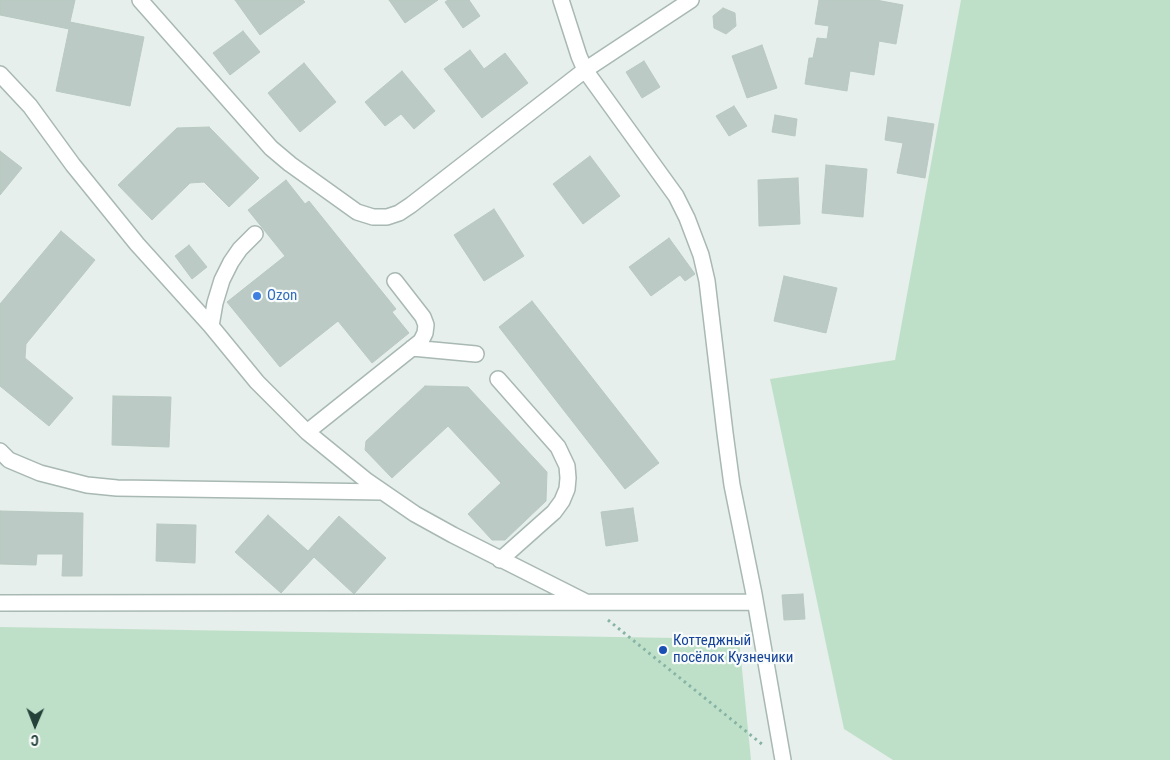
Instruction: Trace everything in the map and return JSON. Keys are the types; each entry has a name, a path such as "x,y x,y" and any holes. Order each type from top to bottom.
{"street":[{"path":"140,0 272,148 290,164 357,212 373,217 387,217 399,213 585,70 691,0"},
{"path":"561,0 585,70 676,196 687,218 701,255 707,282 724,433 732,485 783,760"},
{"path":"0,74 30,106 73,165 136,244 211,326 258,382 307,432 342,462 383,492 452,535 586,602"},
{"path":"211,326 222,280 236,256 255,234"},
{"path":"307,432 421,341 426,326 423,316 395,281"},
{"path":"412,348 476,354"},
{"path":"498,378 558,447 567,466 568,478 567,489 562,501 554,512 500,560"},
{"path":"0,451 9,460 40,473 87,485 117,488 383,492"},
{"path":"0,603 755,602"}],"path":[{"path":"586,602 766,748"}],"green space":[{"path":"961,0 1170,0 1170,760 893,760 844,729 770,379 895,360"},
{"path":"0,627 739,639 751,760 0,760"}],"building":[{"path":"0,0 75,0 70,22 144,37 130,106 56,91 69,29 0,15"},
{"path":"235,0 303,0 305,2 260,35"},
{"path":"389,0 438,0 405,23"},
{"path":"448,0 469,0 480,16 463,28 445,2"},
{"path":"819,0 876,0 903,5 896,44 879,41 874,75 850,71 847,91 805,84 809,58 813,58 817,38 827,39 829,26 815,24"},
{"path":"723,8 735,13 736,26 726,34 714,28 713,16"},
{"path":"243,31 260,52 230,75 213,53"},
{"path":"762,45 777,88 747,98 732,56"},
{"path":"470,50 484,69 505,53 528,83 482,118 444,69"},
{"path":"644,61 660,87 642,98 626,72"},
{"path":"304,63 336,102 300,132 268,93"},
{"path":"402,71 435,111 414,129 401,114 385,126 365,102"},
{"path":"734,106 747,126 729,136 716,116"},
{"path":"775,115 797,119 795,136 772,132"},
{"path":"888,117 934,124 925,178 897,173 903,143 885,140"},
{"path":"209,127 259,178 229,207 204,182 190,183 152,220 118,185 177,128"},
{"path":"0,151 22,168 0,195"},
{"path":"590,156 620,196 583,224 553,184"},
{"path":"826,165 867,169 863,217 822,213"},
{"path":"798,178 800,224 759,226 758,180"},
{"path":"286,180 305,204 309,201 396,309 392,312 409,333 372,363 338,321 280,367 227,302 285,256 248,210"},
{"path":"494,209 524,256 484,281 454,235"},
{"path":"61,231 95,260 26,344 25,358 73,398 49,426 0,386 0,304"},
{"path":"669,238 695,274 685,281 680,275 651,296 629,267"},
{"path":"189,245 207,267 192,279 175,256"},
{"path":"784,276 837,288 826,333 774,321"},
{"path":"532,301 659,463 625,489 499,327"},
{"path":"425,386 468,387 547,472 546,501 505,540 492,540 468,514 501,483 448,426 392,478 365,450 366,441"},
{"path":"113,396 171,397 169,447 112,445"},
{"path":"633,508 638,541 606,546 601,512"},
{"path":"0,511 83,513 82,576 62,576 63,554 37,554 36,565 0,564"},
{"path":"268,515 308,551 339,516 386,558 354,594 314,557 281,593 235,552"},
{"path":"157,524 196,525 195,563 156,561"},
{"path":"803,594 805,619 784,620 782,595"}],"place":[{"name":"Ozon","path":"257,296"},
{"name":"Коттеджный посёлок Кузнечики","path":"663,650"}]}
